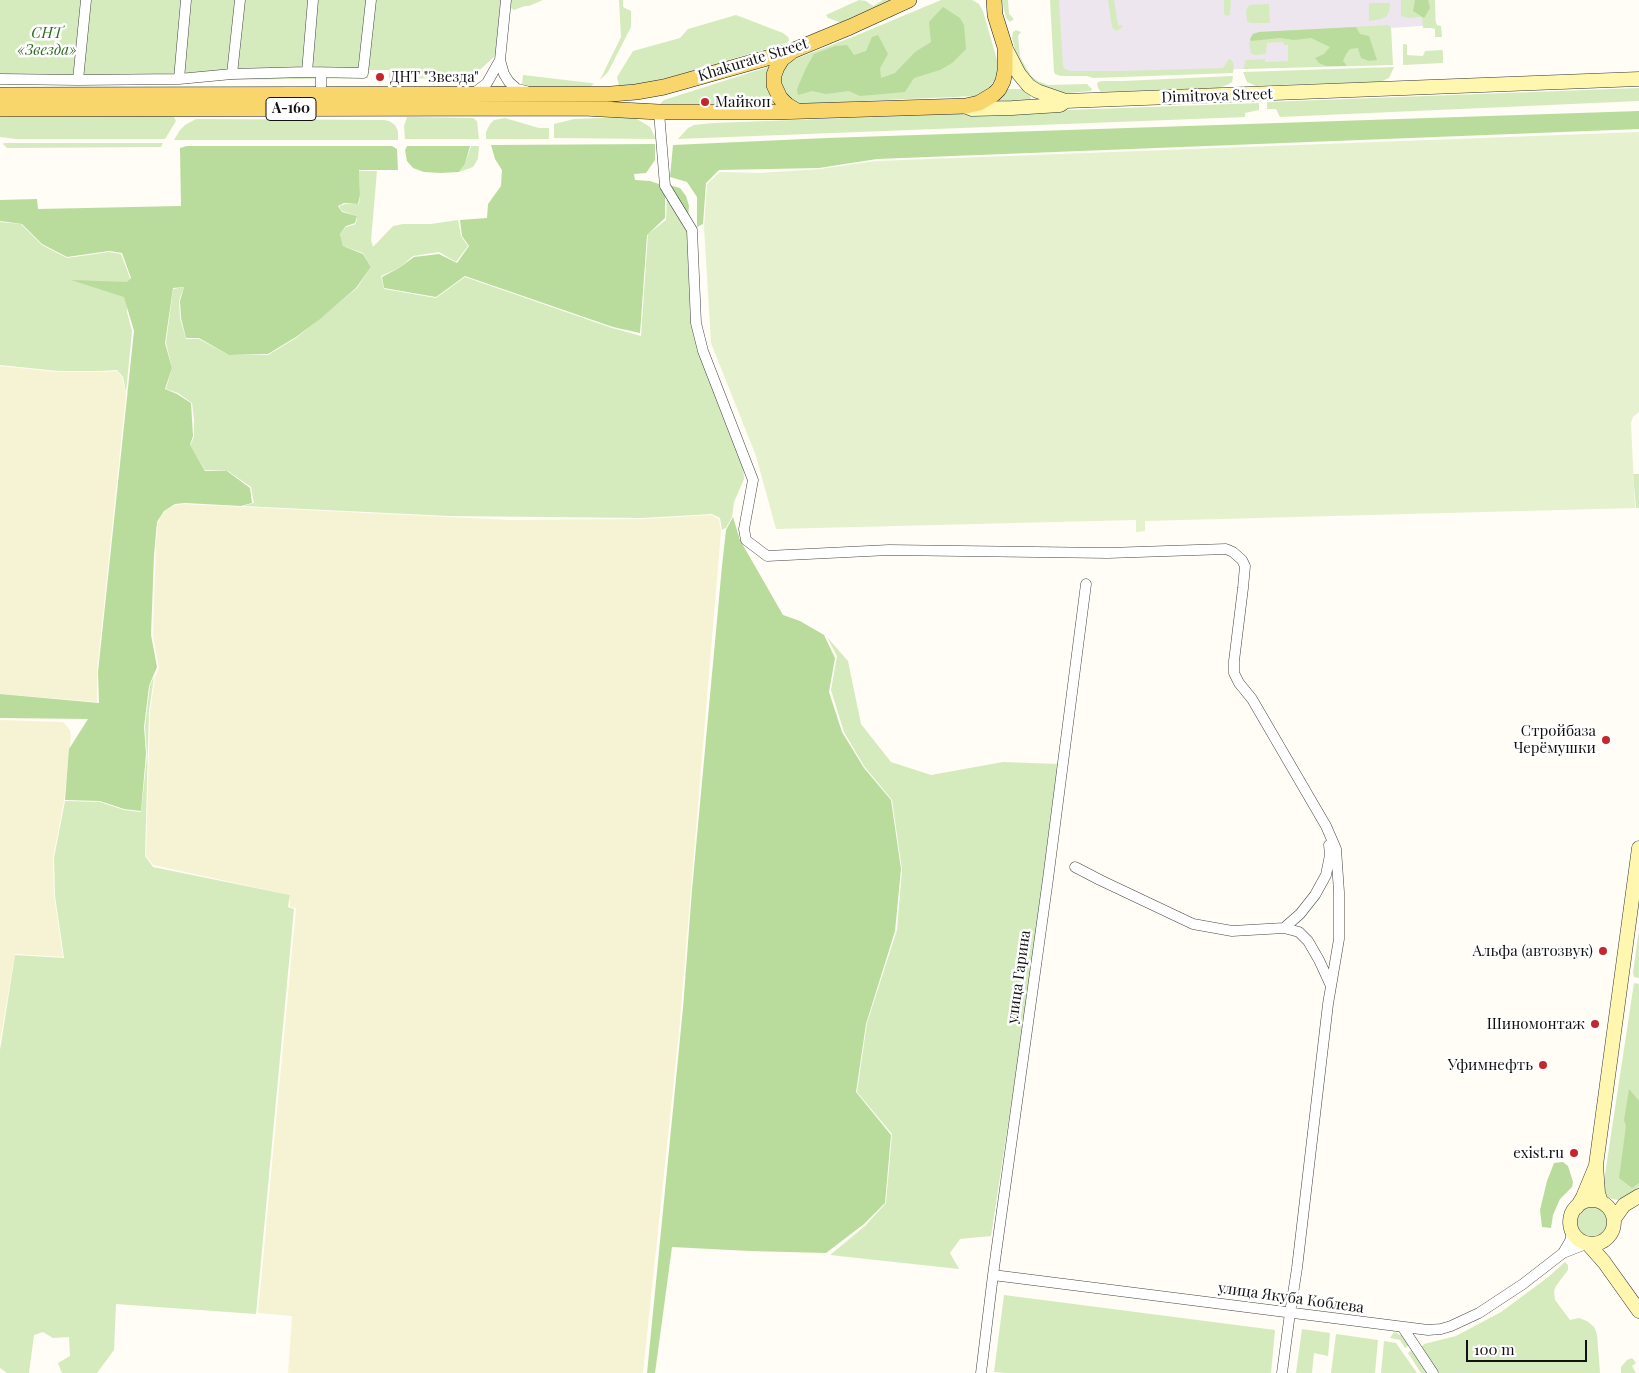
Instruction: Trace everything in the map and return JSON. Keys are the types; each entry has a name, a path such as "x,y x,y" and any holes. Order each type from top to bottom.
{"main road":[{"name":"Khakurate Street","path":"473,94 610,94 664,87 792,51 909,0"},
{"path":"983,0 994,8 1005,47 1019,74 1036,91 1066,101"},
{"path":"966,106 978,103 999,89 1005,71 1005,47"},
{"path":"792,51 782,59 777,67 774,75 774,85 780,98 797,112"},
{"name":"Dimitrova Street","path":"0,109 583,108 659,112 797,112 966,106 972,109 1060,106 1066,101 1639,79"},
{"name":"А-160","path":"0,94 473,94"},
{"path":"1587,1244 1604,1242 1613,1231 1614,1219 1611,1210 1603,1203 1598,1194 1596,1166 1639,848"},
{"path":"1596,1166 1583,1197 1571,1217 1572,1232 1576,1238 1587,1244 1602,1259 1639,1311"},
{"path":"1614,1219 1624,1205 1639,1196"},
{"path":"1577,1207 1585,1201 1592,1200 1624,1205"},
{"path":"1610,1235 1608,1244 1610,1253 1630,1297"}],"street":[{"path":"78,80 86,0"},
{"path":"179,79 186,0"},
{"path":"232,74 240,0"},
{"path":"307,72 313,0"},
{"path":"0,79 179,79 232,74 362,73 371,0"},
{"path":"506,0 500,60 504,74 517,89 552,94"},
{"path":"473,94 488,83 500,60"},
{"path":"321,72 321,94"},
{"path":"659,112 664,186 692,230 696,323 702,351 753,480 744,529 746,540 767,556 889,550 1108,553 1226,549 1242,560 1245,566 1234,673 1239,683 1252,699 1325,825 1336,849 1338,892 1339,939 1331,986 1297,1268 1282,1373"},
{"name":"улица Гарина","path":"981,1373 1086,584"},
{"path":"1284,928 1300,914 1315,895 1326,875 1330,855 1325,825"},
{"path":"1075,867 1117,889 1193,924 1232,931 1284,928 1299,932 1308,941 1331,986"},
{"name":"улица Якуба Коблева","path":"1563,1253 1572,1232"},
{"name":"улица Якуба Коблева","path":"993,1275 1403,1328 1441,1330 1465,1321 1494,1304 1524,1284 1563,1253 1576,1246 1587,1244"},
{"path":"1403,1328 1433,1373"}],"shaded area":[{"path":"1053,0 1435,0 1436,25 1391,28 1392,64 1058,75"},
{"path":"0,366 58,372 117,371 122,377 126,394 97,672 97,702 0,694"},
{"path":"175,505 510,520 643,519 712,515 719,519 721,531 679,1032 643,1373 288,1373 292,1316 258,1313 296,908 290,907 290,895 153,865 146,856 150,712 155,677 159,668 153,635 158,524 166,510"},
{"path":"0,720 63,722 70,730 71,736 64,801 53,858 54,895 63,957 15,954 0,1042"}],"green space":[{"name":"СНТ «Звезда»","path":"0,0 501,0 496,55 470,79 389,78 389,70 369,70 368,78 0,83"},
{"path":"511,0 543,0 514,10 511,8"},
{"path":"619,0 623,0 623,7 631,11 631,27 608,72 600,80 621,37"},
{"path":"859,0 866,1 873,6 883,0 897,0 846,22 839,22 828,18 826,15"},
{"path":"941,0 972,0 979,4 983,11 999,67 996,78 986,91 976,96 797,104 789,100 778,81 779,73 790,61"},
{"path":"1002,0 1008,0 1009,14 1014,19 1010,22 1006,18"},
{"path":"1050,0 1059,0 1063,66 1070,71 1223,68 1229,59 1234,64 1233,73 1093,78 1055,74"},
{"path":"1108,0 1114,0 1118,25 1124,26 1116,31 1112,27"},
{"path":"1224,0 1231,0 1230,15 1227,16 1224,14"},
{"path":"1401,0 1435,0 1435,21 1437,25 1441,26 1442,37 1435,37 1435,29 1423,28 1422,17 1409,18 1401,16"},
{"path":"1415,0 1428,0 1430,8 1424,18 1413,11"},
{"path":"1369,3 1390,3 1387,16 1369,21"},
{"path":"1269,4 1270,23 1250,23 1247,21 1246,12 1250,5"},
{"path":"943,7 960,18 964,25 966,49 952,63 940,70 914,78 905,92 860,96 849,91 826,94 812,91 798,95 797,89 814,54 835,46 847,45 854,55 866,51 872,37 878,35 888,54 880,68 881,78 895,73 915,52 931,42 929,22"},
{"path":"736,15 783,33 789,40 787,43 633,88 619,86 617,77 633,51 680,38 688,29"},
{"path":"1389,25 1391,28 1393,65 1243,69 1246,60 1265,59 1265,62 1288,61 1288,45 1284,45 1283,42 1267,43 1266,54 1255,55 1251,53 1249,44 1251,37 1259,32"},
{"path":"1356,27 1360,34 1369,36 1377,60 1369,61 1361,58 1358,48 1350,49 1346,54 1343,61 1347,66 1326,66 1319,63 1315,58 1324,54 1330,47 1311,38 1294,40 1280,38 1251,41 1250,39 1253,34 1259,32"},
{"path":"1016,30 1021,32 1018,36 1020,57 1031,76 1048,85 1087,84 1092,89 1091,91 1058,94 1032,82 1018,60 1012,38 1013,32"},
{"path":"1403,44 1407,45 1407,55 1423,56 1425,51 1442,50 1443,63 1403,65"},
{"path":"771,66 781,108 662,106 660,104 664,100"},
{"path":"1394,67 1389,78 1380,82 1256,86 1247,82 1243,72"},
{"path":"523,75 594,84 588,88 562,90 530,87 522,85"},
{"path":"1233,76 1232,82 1219,88 1101,92 1097,84 1102,81"},
{"path":"1639,88 1639,101 1280,117 1276,109 1267,109 1267,102"},
{"path":"1005,89 1022,89 1030,95 1031,100 999,102 997,100"},
{"path":"1259,103 1259,110 1245,113 1245,117 678,139 688,128 694,125 713,123"},
{"path":"1639,111 1639,129 877,159 819,168 719,170 706,183 703,224 697,227 697,197 687,182 670,177 673,145 827,138"},
{"path":"0,117 174,117 176,121 165,139 16,139 0,137"},
{"path":"407,117 473,118 477,121 479,139 405,139 404,126"},
{"path":"629,117 637,119 650,127 656,139 554,138 554,124 574,119"},
{"path":"505,118 539,128 549,128 549,139 486,139 486,132 490,124 494,120"},
{"path":"196,119 384,120 395,125 398,131 398,140 174,140 185,125"},
{"path":"1639,132 1639,412 1633,417 1631,423 1635,508 1145,521 1145,531 1136,532 1136,520 776,529 756,456 711,343 704,227 707,184 720,172 757,173 820,169 876,161"},
{"path":"4,143 163,143 161,147 7,148"},
{"path":"655,144 655,160 646,173 634,174 635,180 659,184 665,196 665,218 647,235 640,333 613,327 465,276 436,297 384,288 382,277 414,257 439,254 457,263 469,246 462,236 460,220 487,218 488,204 501,186 502,170 495,159 491,145"},
{"path":"187,146 392,146 397,149 398,170 359,170 360,195 358,204 344,203 338,206 342,212 357,216 355,223 346,226 340,234 343,246 363,254 371,267 356,288 320,319 296,337 268,354 229,355 199,338 186,338 181,318 180,301 184,287 173,288 165,343 172,368 165,389 191,403 193,436 190,445 205,471 227,471 250,488 252,503 241,506 175,504 164,511 157,522 151,635 157,667 149,686 144,727 146,754 141,811 124,809 100,801 65,800 69,749 88,719 0,718 0,694 99,703 98,672 134,331 124,297 71,280 127,282 131,278 122,253 109,251 67,257 42,244 22,224 0,221 0,200 37,199 38,209 181,206 180,148"},
{"path":"407,146 470,146 465,164 459,172 440,173 424,172 413,168 407,161 405,150"},
{"path":"471,146 479,146 478,159 473,167 459,172 465,164"},
{"path":"359,171 377,171 371,240 373,247 393,226 431,224 458,220 461,236 468,246 456,262 439,252 413,256 399,268 381,276 384,289 436,298 465,277 612,328 641,336 648,234 666,220 667,197 687,232 693,334 743,462 744,479 734,502 732,517 726,528 722,530 720,518 712,514 643,518 449,516 243,506 254,503 251,487 228,471 205,470 190,446 194,437 192,403 178,393 166,389 172,368 166,343 173,289 184,287 179,301 180,318 186,339 199,339 229,355 268,355 296,338 357,288 371,267 363,253 343,246 340,234 346,227 356,224 357,216 342,211 339,206 359,204"},
{"path":"669,185 680,188 686,196 689,206 688,218"},
{"path":"0,222 21,224 42,245 67,258 109,252 121,254 130,278 127,312 132,331 126,392 123,377 117,370 58,371 0,365"},
{"path":"1633,474 1639,474 1639,508 1636,508"},
{"path":"733,517 740,540 783,615 800,621 824,635 835,658 829,692 842,732 864,768 891,800 901,869 895,931 866,1024 856,1092 891,1135 885,1203 864,1224 826,1253 672,1247 655,1373 647,1373 683,1008 722,566 726,530"},
{"path":"827,637 848,661 861,724 891,762 931,775 1003,762 1059,764 1032,967 991,1236 960,1239 950,1253 959,1269 830,1255 865,1226 886,1203 892,1134 857,1092 867,1023 897,930 902,870 892,800 864,766 844,732 831,690 837,656"},
{"path":"154,677 149,711 145,856 153,867 290,895 288,907 294,909 256,1314 116,1304 114,1350 97,1373 62,1373 58,1363 70,1356 69,1337 53,1338 43,1332 34,1335 29,1373 7,1373 0,1368 0,1050 15,955 64,958 55,896 54,858 65,801 100,802 124,810 141,812 147,756 145,727 150,685"},
{"path":"1639,929 1639,978 1634,977 1633,973"},
{"path":"1634,983 1639,984 1639,1189 1618,1200 1608,1198 1605,1193 1604,1181"},
{"path":"1629,1089 1639,1101 1639,1183 1632,1188 1619,1178 1626,1126 1624,1120"},
{"path":"1563,1162 1568,1166 1573,1182 1572,1187 1560,1199 1553,1215 1551,1228 1542,1227 1540,1210 1547,1181 1554,1163"},
{"path":"1592,1207 1598,1208 1603,1212 1607,1217 1607,1229 1603,1234 1598,1238 1592,1239 1586,1238 1581,1234 1577,1229 1576,1223 1577,1217 1581,1212 1586,1208"},
{"path":"1565,1262 1568,1265 1568,1270 1556,1286 1554,1291 1555,1300 1570,1320 1579,1318 1587,1321 1594,1327 1597,1334 1600,1373 1437,1373 1421,1347 1424,1344 1456,1336 1501,1312 1547,1278"},
{"path":"1004,1295 1275,1330 1271,1373 994,1372"},
{"path":"1302,1329 1330,1333 1328,1356 1314,1353 1312,1373 1296,1373"},
{"path":"1394,1332 1405,1337 1410,1345 1405,1348 1400,1340 1390,1338"},
{"path":"1336,1334 1378,1340 1375,1373 1331,1373"},
{"path":"1384,1341 1396,1343 1417,1373 1381,1373"},
{"path":"1413,1349 1429,1373 1421,1373 1408,1353"},
{"path":"1632,1358 1636,1363 1632,1366 1636,1373 1621,1373 1621,1367 1627,1360"}],"place":[{"name":"ДНТ \"Звезда\"","path":"380,77"},
{"name":"Майкоп","path":"705,102"},
{"name":"Стройбаза Черёмушки","path":"1606,740"},
{"name":"Альфа (автозвук)","path":"1603,951"},
{"name":"Шиномонтаж","path":"1595,1024"},
{"name":"Уфимнефть","path":"1543,1065"},
{"name":"exist.ru","path":"1574,1153"}]}
